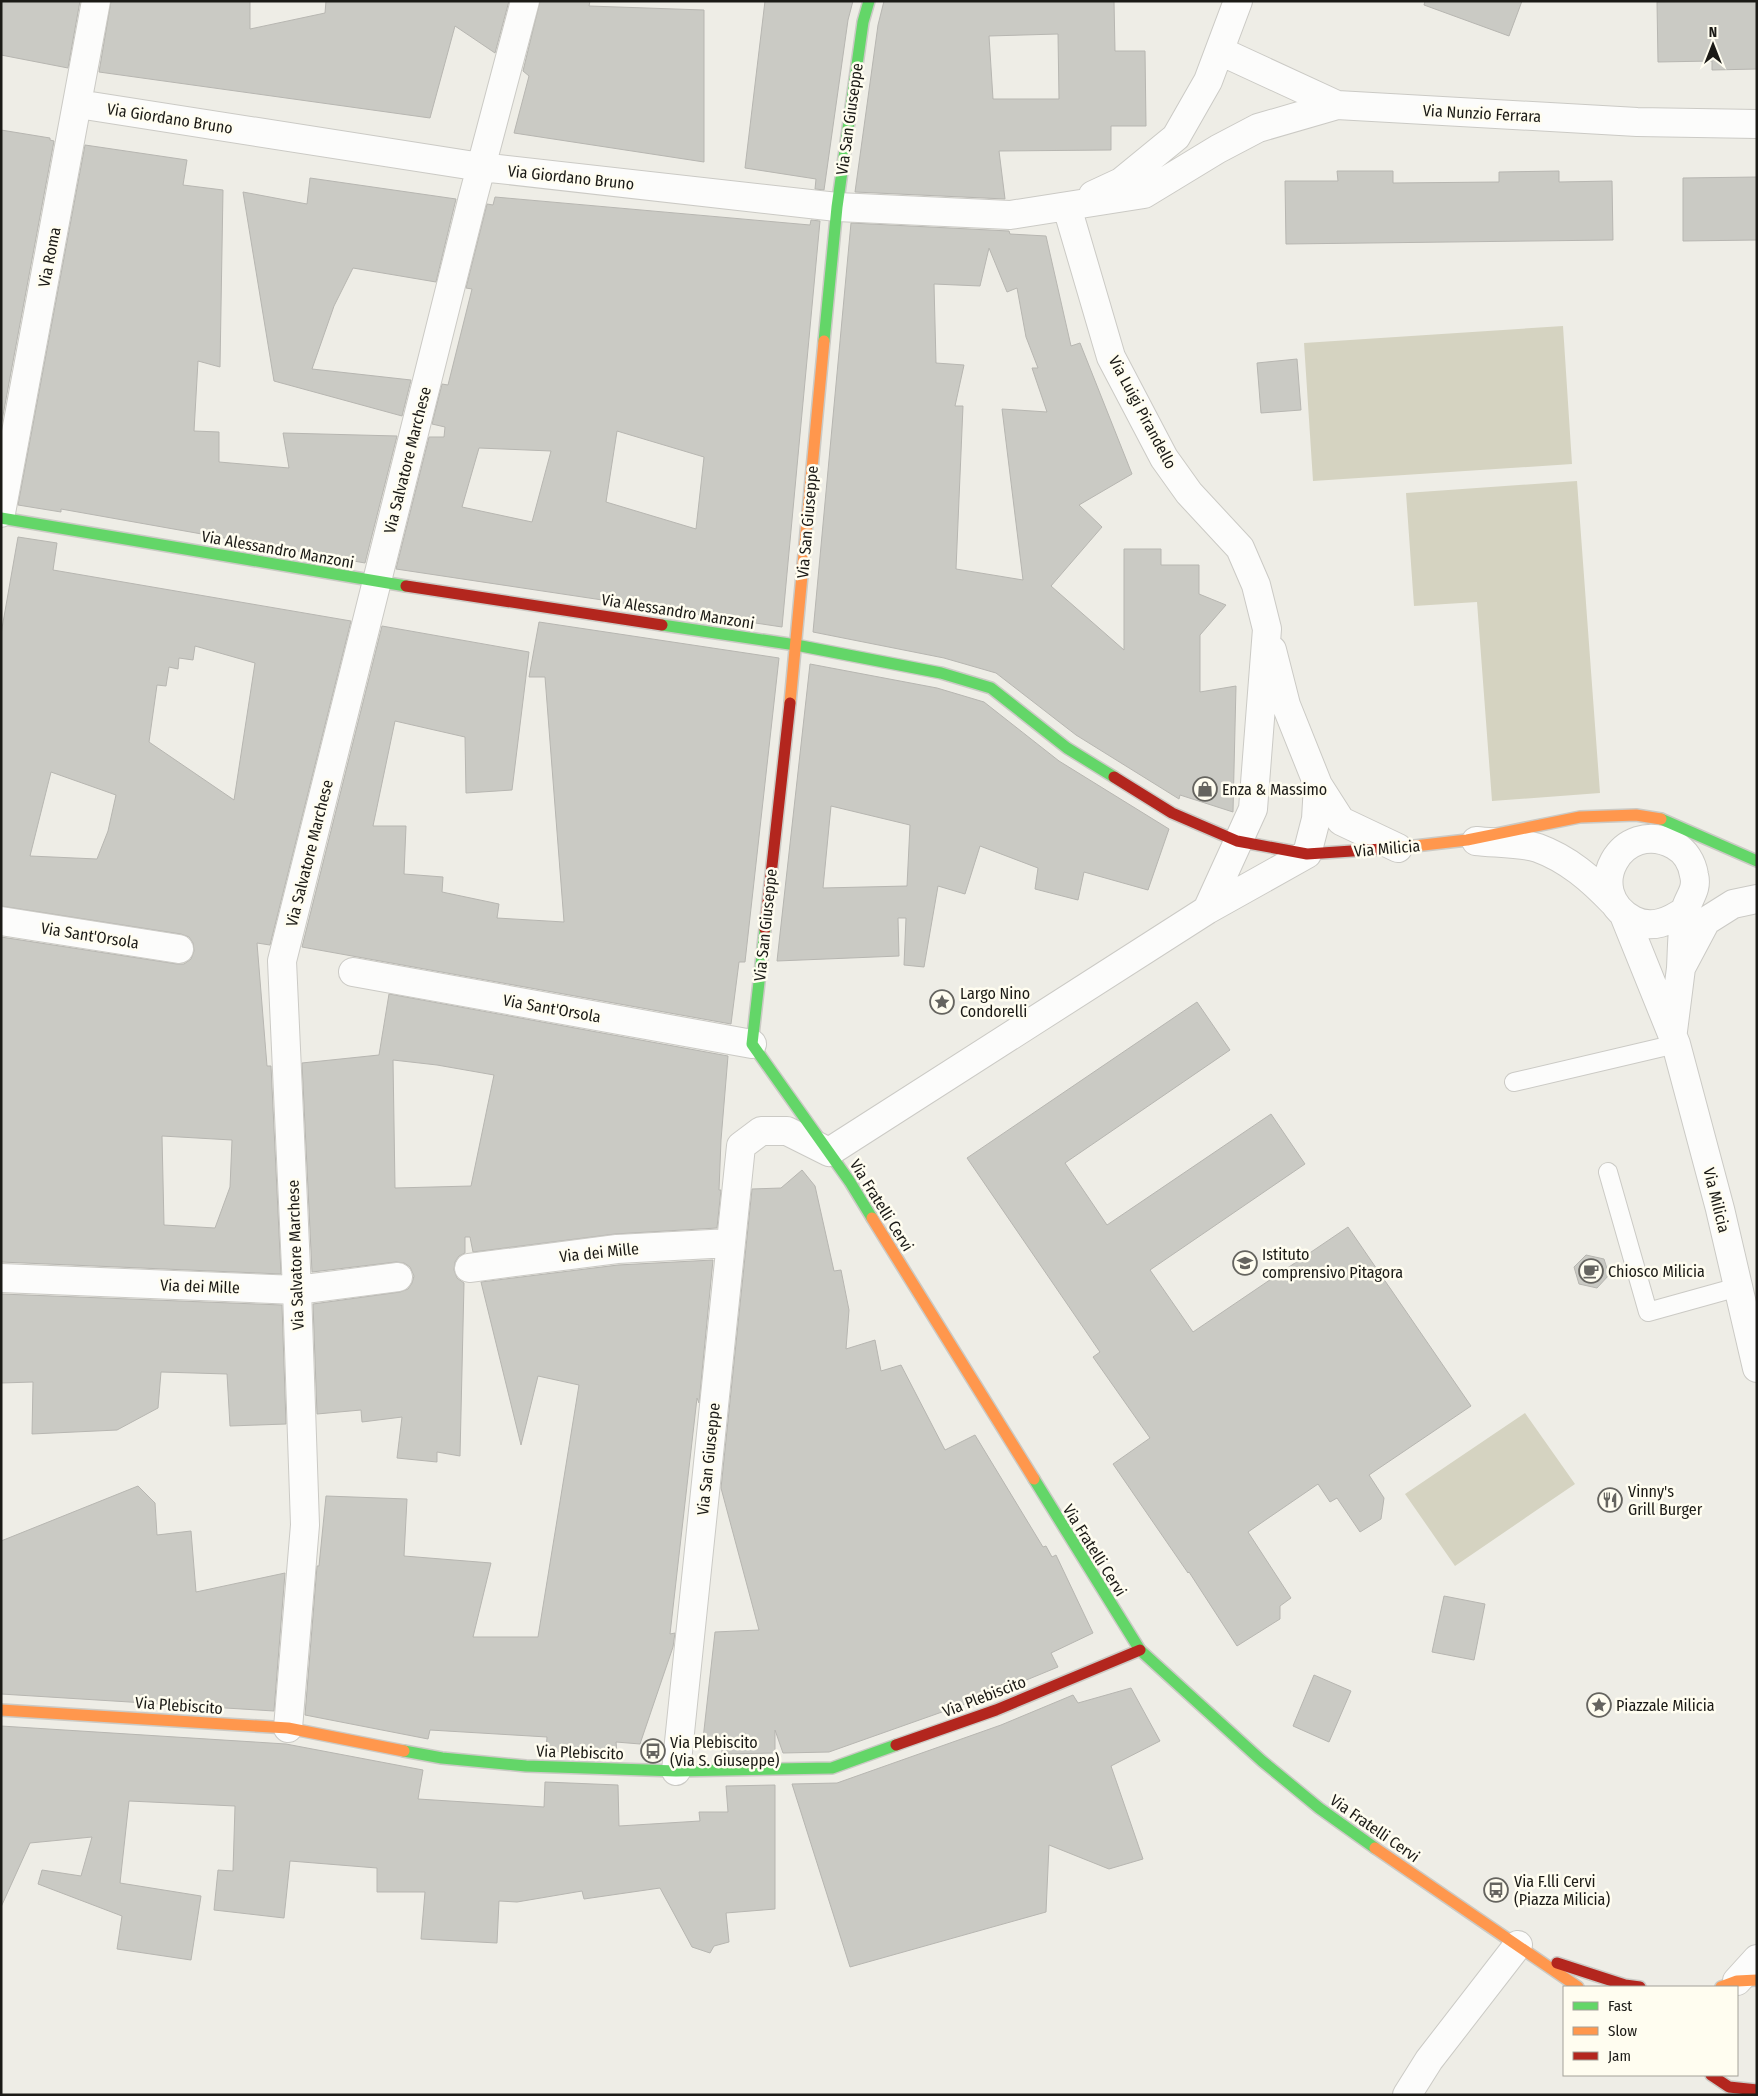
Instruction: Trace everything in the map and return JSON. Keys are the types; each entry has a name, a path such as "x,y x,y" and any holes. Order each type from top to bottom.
{"main road":[{"name":"Via San Giuseppe","path":"752,1044 796,645 837,207 863,22 869,1"},
{"name":"Via Alessandro Manzoni","path":"1,518 376,582 796,645 941,673 992,688 1067,748 1172,813 1237,841 1306,854"},
{"name":"Via Milicia","path":"1306,854 1398,848 1467,840 1580,817 1661,832"},
{"path":"1661,832 1757,861"},
{"name":"Via Fratelli Cervi","path":"752,1044 850,1182 1140,1650 1262,1761 1319,1808 1577,1986"},
{"name":"Via Plebiscito","path":"1,1710 288,1728 442,1758 526,1766 676,1771 832,1768 996,1710 1140,1650"},
{"path":"1527,1951 1632,1986"},
{"path":"1716,2078 1730,2087 1744,2092 1757,2090"}],"street":[{"name":"Via Roma","path":"1,513 96,1"},
{"name":"Via Salvatore Marchese","path":"288,1728 305,1525 297,1290 282,961 481,167 525,1"},
{"path":"1067,207 1121,182 1176,137 1208,81 1238,1"},
{"name":"Via Nunzio Ferrara","path":"1220,51 1337,105 1638,122 1757,124"},
{"name":"Via Giordano Bruno","path":"78,104 481,167 837,207 1010,215 1144,194 1218,149 1258,128 1337,105"},
{"name":"Via Luigi Pirandello","path":"1067,207 1112,357 1169,465 1189,493 1240,548 1256,585 1267,629 1253,809 1207,910"},
{"path":"1267,629 1286,705 1318,785 1341,821 1398,848"},
{"path":"829,1152 1207,910 1306,854 1316,819 1318,785"},
{"path":"1661,832 1690,861 1695,877 1692,917 1681,968 1674,1038 1608,886 1610,868 1618,854 1631,843 1661,832"},
{"path":"1467,840 1536,847 1568,863 1591,879 1618,908 1638,923 1656,925 1692,917 1733,904 1757,900"},
{"name":"Via Sant'Orsola","path":"1,921 180,949"},
{"name":"Via Sant'Orsola","path":"353,972 752,1044"},
{"name":"Via Milicia","path":"1674,1038 1757,1368"},
{"name":"Via San Giuseppe","path":"676,1771 741,1146 762,1131 787,1131 829,1152"},
{"name":"Via dei Mille","path":"469,1268 617,1249 730,1243"},
{"name":"Via dei Mille","path":"1,1278 297,1290 398,1277"},
{"path":"1407,2095 1429,2060 1527,1951"},
{"path":"1738,1983 1757,1959"}],"lane":[{"path":"1514,1082 1674,1038"},
{"path":"1608,1172 1648,1312 1738,1287"}],"shaded area":[{"path":"1563,326 1572,464 1313,481 1304,343"},
{"path":"1577,481 1600,793 1492,801 1477,602 1414,606 1406,493"},
{"path":"1525,1413 1575,1484 1455,1566 1405,1494"}],"building":[{"path":"1,1 80,1 68,68 1,55"},
{"path":"111,1 250,1 250,29 325,13 326,1 509,1 495,53 455,26 430,118 99,72"},
{"path":"540,1 590,1 589,6 704,10 704,162 514,133 529,76 523,71"},
{"path":"765,1 853,1 848,20 824,190 815,189 816,179 745,168"},
{"path":"884,1 1114,1 1115,51 1145,51 1146,126 1111,126 1111,150 999,151 1005,199 855,192 878,25","holes":["1058,34 1059,99 993,99 989,36"]},
{"path":"1425,1 1522,1 1509,36 1424,5"},
{"path":"1757,1 1757,69 1712,70 1712,61 1658,62 1657,2"},
{"path":"1,130 50,138 50,140 54,141 1,426"},
{"path":"85,145 187,160 183,185 223,190 220,367 198,361 194,431 219,432 219,462 289,468 283,433 397,436 365,563 61,509 61,512 18,505"},
{"path":"1337,171 1393,171 1393,183 1499,182 1499,172 1559,171 1559,182 1612,181 1613,240 1286,244 1285,181 1338,181"},
{"path":"1757,177 1757,240 1683,241 1683,178"},
{"path":"310,178 456,199 436,282 353,268 334,306 312,369 411,380 402,416 274,381 243,192 307,204"},
{"path":"495,197 810,225 811,220 820,221 782,627 396,569 429,437 444,437 445,427 432,424 442,384 448,385 472,289 466,288 487,204 493,205","holes":["617,431 704,457 696,529 606,502","479,448 551,451 532,522 462,507"]},
{"path":"851,223 1009,231 1010,234 1046,236 1071,346 1080,343 1132,474 1079,505 1102,527 1051,586 1124,650 1124,549 1161,549 1161,565 1199,565 1199,594 1226,605 1200,635 1200,692 1236,686 1233,812 1180,795 1179,799 1076,735 996,673 944,658 813,632","holes":["989,248 1007,292 1017,288 1026,337 1038,368 1032,368 1047,412 1002,409 1023,580 956,569 963,406 955,406 964,365 936,363 934,284 980,286"]},
{"path":"1297,359 1301,410 1261,413 1257,363"},
{"path":"18,537 57,543 53,570 351,621 270,945 257,943 267,1066 271,1066 281,1274 1,1262 1,937 177,964 184,964 191,959 194,951 193,943 189,937 181,934 1,906 1,634","holes":["195,646 255,663 234,800 149,742 157,685 166,686 169,667 178,669 179,658 193,660","51,772 116,795 108,831 97,859 30,856","162,1136 232,1140 230,1187 215,1228 164,1225"]},
{"path":"539,622 779,658 745,962 739,962 731,1024 302,947 382,626 529,652 512,790 466,793 465,737 395,721 373,826 406,826 404,874 443,877 442,892 499,904 497,918 564,922 545,677 529,677"},
{"path":"810,664 937,688 984,702 1059,761 1169,829 1148,890 1084,872 1078,900 1035,889 1038,868 980,846 965,894 938,886 924,967 904,965 906,918 898,918 899,956 777,961","holes":["831,806 910,825 907,886 823,888"]},
{"path":"389,994 728,1056 721,1140 719,1190 721,1190 717,1228 615,1234 473,1252 470,1237 465,1237 465,1253 459,1256 455,1262 454,1270 457,1278 464,1283 460,1456 437,1452 437,1462 397,1458 402,1417 362,1422 361,1410 317,1414 313,1304 400,1292 408,1289 414,1276 410,1267 404,1263 396,1262 312,1272 302,1063 379,1055","holes":["393,1060 437,1065 494,1075 471,1186 395,1188"]},
{"path":"1197,1002 1230,1050 1065,1163 1107,1225 1271,1114 1305,1164 1150,1270 1193,1332 1348,1227 1471,1406 1369,1475 1384,1498 1381,1519 1360,1532 1337,1498 1330,1502 1318,1484 1248,1532 1291,1598 1280,1606 1280,1619 1237,1646 1189,1572 1113,1464 1150,1438 1093,1357 1100,1352 967,1158"},
{"path":"802,1170 815,1186 834,1271 841,1270 849,1310 846,1349 875,1340 881,1371 901,1365 945,1450 975,1435 1043,1547 1046,1546 1052,1557 1056,1555 1093,1633 1051,1653 1058,1667 990,1695 829,1752 783,1753 775,1730 775,1753 722,1754 722,1749 702,1748 715,1632 759,1630 721,1488 752,1189 781,1188"},
{"name":"Chiosco Milicia","path":"1586,1255 1604,1259 1609,1275 1597,1288 1579,1284 1574,1267"},
{"path":"713,1260 699,1403 697,1398 670,1634 675,1633 673,1647 640,1744 616,1742 617,1753 546,1751 547,1737 430,1730 428,1739 305,1715 317,1566 319,1566 326,1496 407,1499 404,1556 491,1563 473,1637 538,1637 579,1385 538,1376 521,1445 481,1282 618,1265"},
{"path":"1,1294 282,1305 286,1424 230,1426 227,1374 161,1372 158,1408 117,1430 32,1434 33,1382 1,1383"},
{"path":"138,1486 155,1503 157,1535 191,1531 196,1592 285,1573 274,1711 1,1694 1,1541"},
{"path":"1444,1596 1485,1604 1474,1660 1432,1652"},
{"path":"1314,1675 1351,1691 1329,1742 1293,1726"},
{"path":"1131,1688 1160,1741 1111,1766 1143,1859 1109,1869 1049,1845 1046,1912 850,1967 792,1784 837,1783 1001,1725 1073,1695 1078,1703"},
{"path":"1,1726 286,1744 423,1770 418,1799 544,1807 545,1782 618,1785 619,1826 700,1821 699,1812 728,1812 726,1786 775,1785 775,1909 726,1913 729,1942 714,1946 710,1953 692,1947 660,1888 584,1899 582,1891 517,1902 499,1901 497,1943 421,1939 425,1892 377,1892 377,1868 290,1861 284,1918 214,1910 218,1870 233,1871 235,1806 129,1801 120,1883 201,1896 191,1960 117,1949 122,1916 38,1884 42,1870 81,1876 92,1837 30,1843 1,1907"}],"traffic: fast":[{"path":"824,341 837,207 863,22 869,1"},
{"path":"1,518 406,586"},
{"path":"662,625 796,645 941,673 991,688 1067,748 1114,777"},
{"path":"1661,819 1757,861"},
{"path":"765,929 752,1044 850,1182 872,1218"},
{"path":"1034,1479 1140,1650 1262,1761 1319,1808 1375,1848"},
{"path":"404,1751 442,1758 526,1766 676,1771 832,1768 896,1745"}],"traffic: slow":[{"path":"790,703 824,341"},
{"path":"1397,848 1467,840 1580,817 1636,815 1661,819"},
{"path":"872,1218 1034,1479"},
{"path":"1,1710 288,1728 404,1751"},
{"path":"1375,1848 1577,1986"},
{"path":"1724,1986 1737,1981 1757,1980"}],"traffic: jam":[{"path":"406,586 662,625"},
{"path":"765,929 790,703"},
{"path":"1114,777 1172,813 1237,841 1307,854 1397,848"},
{"path":"896,1745 996,1710 1140,1650"},
{"path":"1557,1963 1632,1986"},
{"path":"1712,2076 1729,2087 1757,2090"}],"place":[{"name":"Enza & Massimo","path":"1205,789"},
{"name":"Largo Nino Condorelli","path":"942,1002"},
{"name":"Istituto comprensivo Pitagora","path":"1245,1263"},
{"name":"Chiosco Milicia","path":"1591,1271"},
{"name":"Vinny's Grill Burger","path":"1610,1500"},
{"name":"Piazzale Milicia","path":"1599,1705"},
{"name":"Via Plebiscito (Via S. Giuseppe)","path":"653,1751"},
{"name":"Via F.lli Cervi (Piazza Milicia)","path":"1496,1890"}]}
